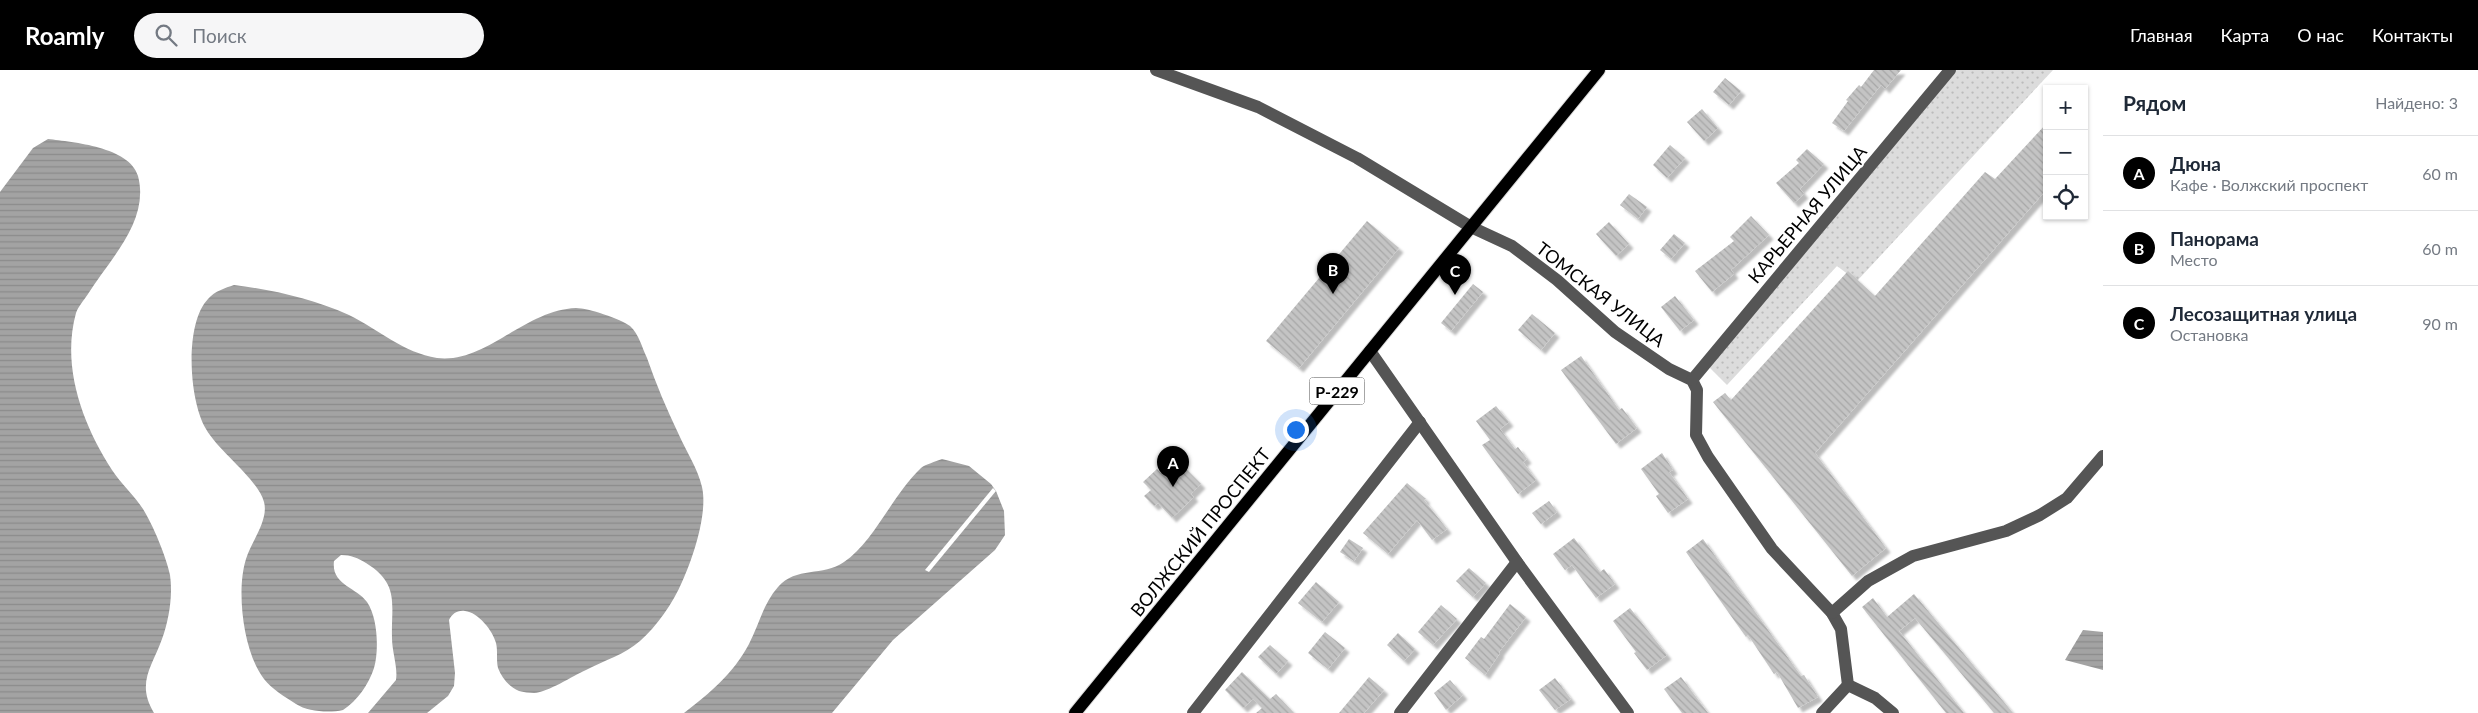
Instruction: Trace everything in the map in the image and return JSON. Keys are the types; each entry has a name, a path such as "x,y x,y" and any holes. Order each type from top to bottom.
{"main road":[{"name":"ВОЛЖСКИЙ ПРОСПЕКТ","path":"1075,713 1599,70"}],"street":[{"name":"ТОМСКАЯ УЛИЦА","path":"1156,70 1258,107 1357,158 1471,227 1512,246 1557,280 1615,332 1669,369 1692,380"},
{"name":"КАРЬЕРНАЯ УЛИЦА","path":"1692,380 1950,70"},
{"path":"1370,351 1517,562 1628,713"},
{"path":"1692,380 1697,390 1696,435 1708,457 1772,549 1832,613 1841,629 1848,684 1822,713"},
{"path":"1193,713 1420,422"},
{"path":"1832,613 1868,581 1913,556 2006,531 2040,515 2068,498 2103,456"},
{"path":"1406,710 1517,562"},
{"path":"1848,684 1875,698 1893,713"}],"shaded area":[{"path":"1944,70 2053,70 1857,281 1837,266 1727,385 1709,367"},
{"path":"48,139 85,144 113,152 133,166 138,176 140,193 138,209 133,224 116,254 76,313 72,333 71,354 73,375 78,395 92,434 112,470 147,516 155,532 170,575 171,599 167,624 150,667 146,684 146,693 154,713 0,713 0,192 33,148"},
{"path":"234,285 278,292 321,304 349,315 402,346 437,358 455,358 472,353 522,326 557,311 576,308 588,310 612,317 630,326 640,341 666,407 692,460 702,487 703,509 691,561 678,590 658,621 640,641 627,650 553,687 532,693 515,689 504,679 498,668 497,646 494,638 480,618 470,612 457,612 449,620 455,673 454,686 448,696 427,713 368,713 396,680 392,643 391,596 389,587 377,571 357,558 341,555 334,561 336,575 340,581 367,602 375,625 377,653 369,680 353,702 343,710 338,711 326,712 301,707 275,689 264,679 251,653 246,637 242,603 243,572 248,552 262,523 265,509 264,502 254,484 206,429 200,416 193,382 192,344 200,311 214,294"},
{"path":"942,459 969,466 991,484 1004,511 1005,535 995,550 893,640 832,713 684,713 712,690 736,665 749,644 765,607 778,587 793,576 836,567 844,562 865,543 901,491 921,468"},
{"path":"2083,630 2103,632 2103,670 2065,660"}],"pier":[{"path":"993,488 996,491 929,572 925,570"}],"building":[{"path":"1874,70 1901,70 1885,89 1881,85 1844,131 1832,123 1848,101 1846,100 1859,85 1861,87"},
{"path":"1725,78 1741,91 1729,105 1713,92"},
{"path":"1702,109 1718,128 1704,141 1687,122"},
{"path":"2043,127 2043,194 1815,453 1886,548 1852,576 1713,402 1725,393 1731,400 1848,271 1875,296 1985,172 1995,179"},
{"path":"1670,145 1685,158 1667,178 1653,165"},
{"path":"1807,149 1824,164 1800,189 1804,194 1794,203 1776,183 1799,163 1796,160"},
{"path":"1629,194 1647,207 1638,219 1620,205"},
{"path":"1751,216 1769,235 1731,270 1734,274 1712,292 1695,271 1734,241 1730,237"},
{"path":"1367,221 1399,248 1299,368 1266,341"},
{"path":"1609,222 1629,244 1616,256 1596,234"},
{"path":"1674,234 1685,243 1671,259 1660,250"},
{"path":"1473,284 1483,292 1451,331 1441,323"},
{"path":"1675,296 1694,320 1680,331 1661,307"},
{"path":"1532,314 1555,333 1541,350 1518,330"},
{"path":"1581,356 1619,410 1622,408 1637,428 1616,444 1561,370"},
{"path":"1496,406 1509,422 1500,429 1515,449 1518,447 1527,459 1523,462 1536,480 1518,494 1482,445 1490,440 1476,421"},
{"path":"1662,453 1673,470 1669,472 1688,499 1668,513 1656,496 1659,494 1641,469"},
{"path":"1176,459 1201,484 1191,494 1194,497 1172,518 1158,503 1154,506 1144,496 1151,490 1143,482 1157,469 1161,473"},
{"path":"1407,483 1426,499 1424,500 1447,529 1432,540 1417,520 1388,554 1363,533"},
{"path":"1549,501 1557,512 1541,524 1532,513"},
{"path":"1574,538 1600,572 1604,569 1615,584 1596,598 1572,565 1565,570 1553,554"},
{"path":"1349,539 1363,548 1354,561 1340,552"},
{"path":"1703,539 1801,676 1804,675 1818,697 1798,708 1777,672 1774,674 1748,635 1746,637 1686,552"},
{"path":"1469,568 1486,583 1473,597 1456,581"},
{"path":"1316,582 1339,602 1322,622 1298,603"},
{"path":"1914,594 2013,713 1994,713 1915,618 1899,631 1964,713 1946,713 1862,607 1873,598 1887,617"},
{"path":"1510,604 1526,617 1499,652 1485,675 1465,658 1481,637 1484,639"},
{"path":"1441,605 1457,619 1433,645 1418,632"},
{"path":"1630,608 1667,655 1647,670 1613,621"},
{"path":"1325,632 1345,648 1328,669 1308,653"},
{"path":"1398,633 1415,649 1404,661 1387,645"},
{"path":"1270,645 1288,661 1276,674 1258,657"},
{"path":"1242,672 1270,699 1276,694 1294,713 1256,713 1262,708 1253,699 1243,708 1225,690"},
{"path":"1369,677 1384,690 1364,713 1339,713"},
{"path":"1681,677 1708,713 1682,713 1664,689"},
{"path":"1555,678 1571,699 1555,710 1539,690"},
{"path":"1450,680 1463,695 1446,710 1434,693"}],"place":[{"name":"Панорама","path":"1333,294"},
{"name":"Лесозащитная улица","path":"1455,295"},
{"name":"Дюна","path":"1173,487"}]}
